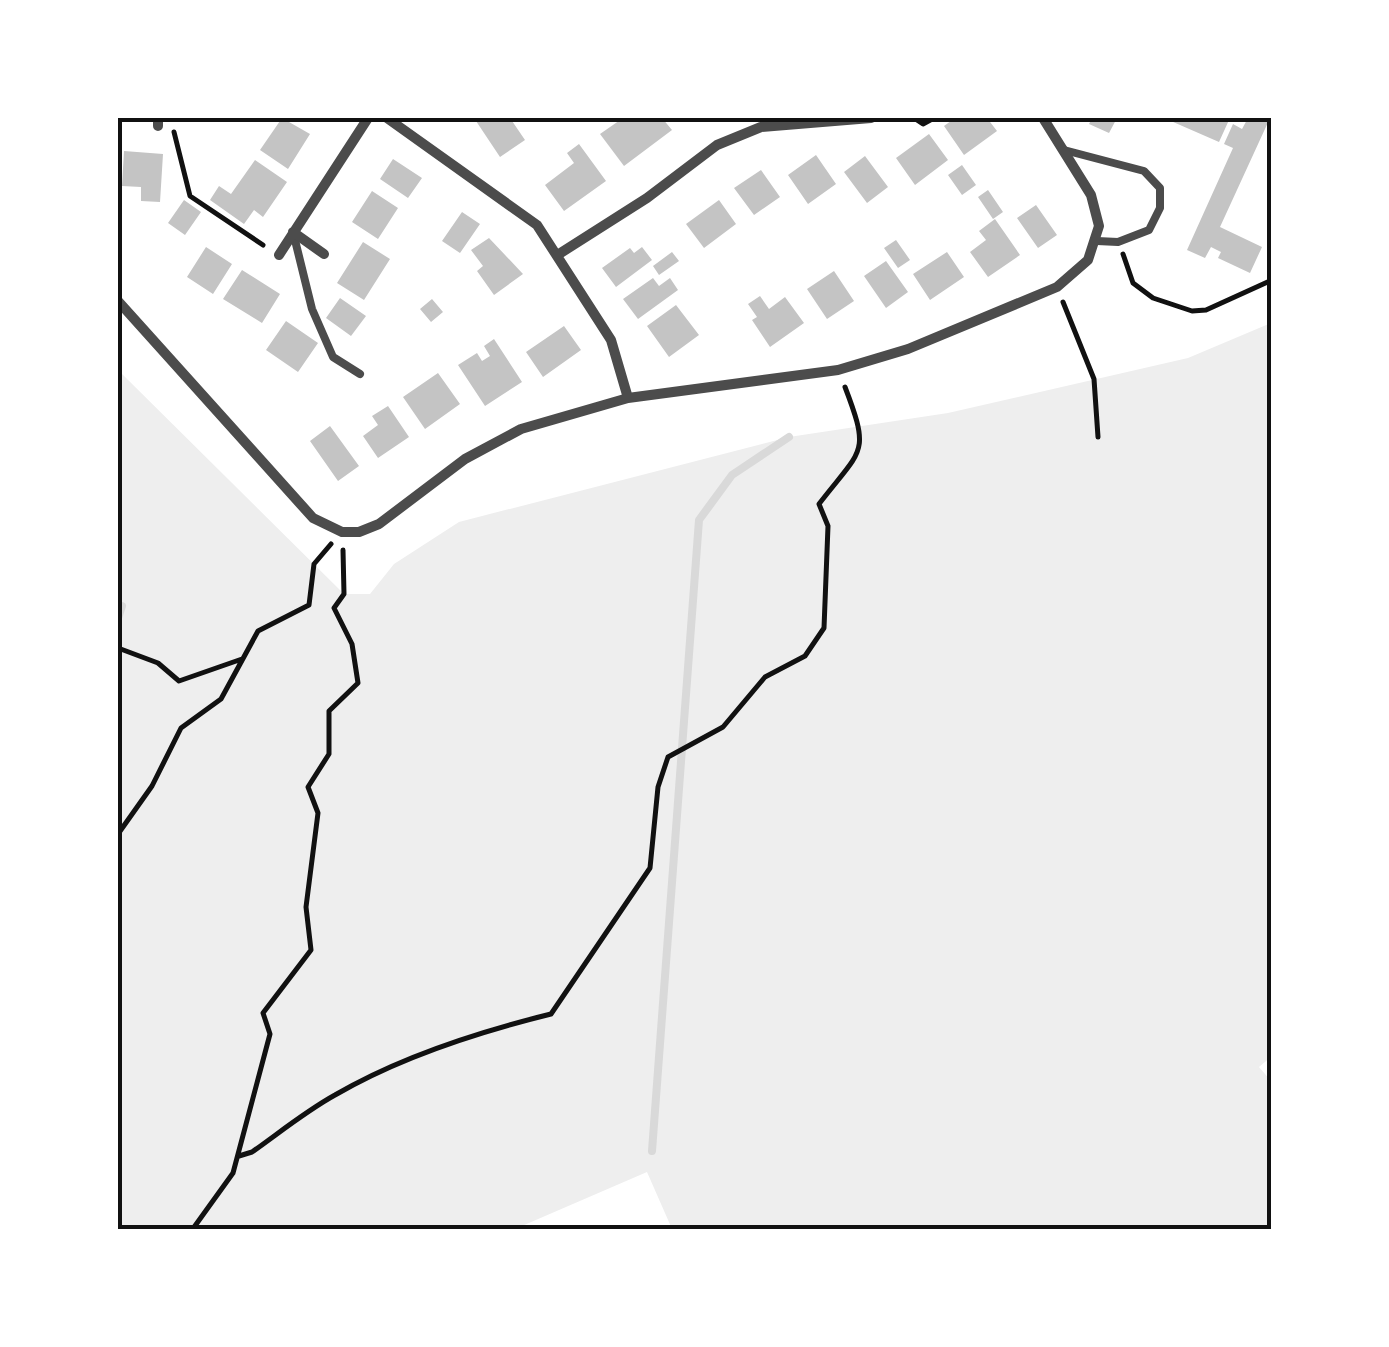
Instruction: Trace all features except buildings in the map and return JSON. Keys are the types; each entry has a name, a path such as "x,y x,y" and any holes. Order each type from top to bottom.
{"street":[{"path":"279,255 368,118"},
{"path":"387,118 537,225 611,340 628,398"},
{"path":"559,254 648,198 717,145 761,127 871,118"},
{"path":"118,301 313,518 342,532 359,532 379,524 465,459 522,429 628,398 838,370 908,350 1057,286 1088,260 1097,241 1096,211 1043,118"},
{"path":"293,232 324,254"}],"lane":[{"path":"1064,150 1144,170 1160,188 1160,208 1148,230 1118,242 1097,241"},
{"path":"293,232 312,309 332,356 360,374"}],"path":[{"path":"914,118 923,124 934,118"},
{"path":"158,122 174,132 190,196 279,255"},
{"path":"1118,242 1133,283 1174,308 1206,310 1272,280"},
{"path":"1057,286 1094,379 1098,438"},
{"path":"239,1156 252,1152 334,1095 406,1062 500,1026 551,1014 650,868 658,786 668,757 723,727 765,676 806,656 824,628 828,526 820,504 862,444 862,427 838,370"},
{"path":"118,834 152,786 181,728 222,698 258,631 309,605 314,564 342,532"},
{"path":"192,1230 233,1173 239,1156 270,1034 263,1013 311,950 306,907 318,813 308,787 329,754 329,711 358,683 352,644 334,608 344,594 342,532"},
{"path":"118,648 158,663 179,680 243,659"}],"shaded area":[{"path":"1271,323 1272,1056 1259,1067 1271,1081 1271,1229 672,1229 647,1172 515,1229 118,1229 118,370 344,594 370,594 394,564 459,522 789,437 948,413 1188,358"}],"waterway":[{"path":"652,1151 699,520 732,475 789,437"},
{"path":"118,618 122,606"}]}
